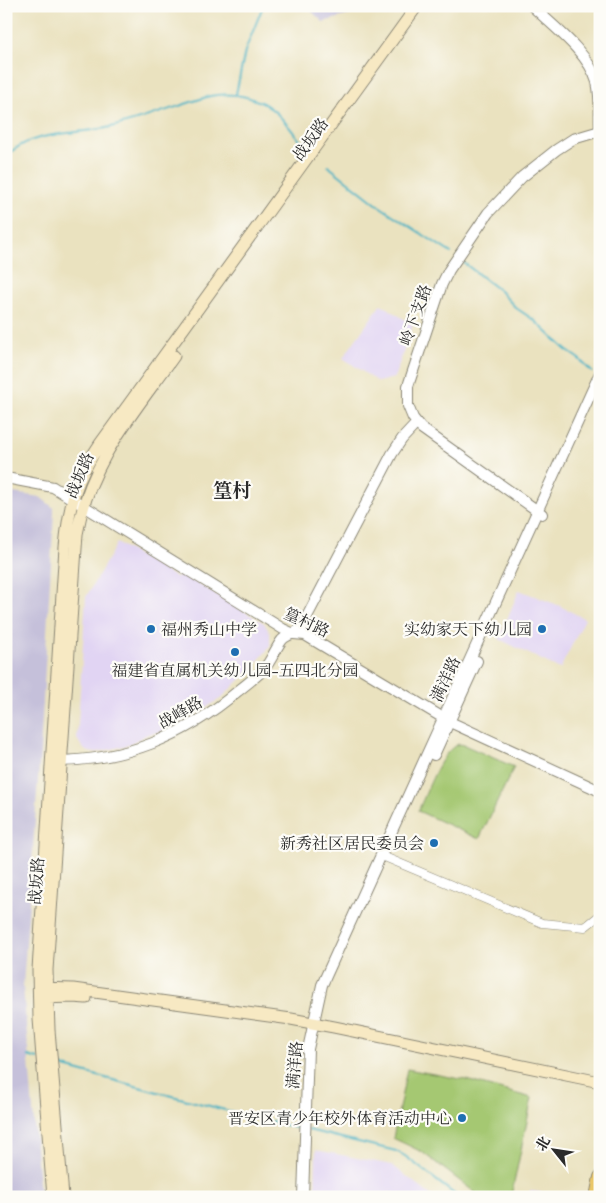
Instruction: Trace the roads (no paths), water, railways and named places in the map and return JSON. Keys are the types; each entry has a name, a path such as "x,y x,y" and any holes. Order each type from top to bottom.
{"main road":[{"name":"战坂路","path":"48,1072 43,993 56,761 65,547 72,498 79,478 93,454 417,6"},
{"name":"战坂路","path":"56,761 76,544 84,504 101,462 116,438 426,6"},
{"path":"43,993 313,1027 600,1082"},
{"path":"313,1027 600,1089"},
{"path":"48,1072 53,1197"},
{"path":"48,1072 63,1197"},
{"path":"596,1197 600,1177"}],"street":[{"path":"532,6 576,49 593,73 598,88 600,132"},
{"name":"岭下支路","path":"416,424 408,406 409,378 449,270 488,213 522,177 573,139 600,132"},
{"name":"满洋路","path":"320,997 328,988 540,513 600,373"},
{"name":"满洋路","path":"540,513 600,388"},
{"path":"416,424 540,513"},
{"name":"战峰路","path":"56,761 99,758 136,750 180,732 218,707 257,675 270,662 283,640 294,634 304,624 392,454 416,424"},
{"name":"篁村路","path":"6,478 53,487 84,504 268,620 294,634 306,634 447,720 600,791"},
{"name":"满洋路","path":"303,1197 308,1049 322,986 447,720"},
{"path":"386,858 542,923 585,927 600,915"}],"waterway":[{"path":"236,94 245,51 263,6"},
{"path":"6,156 17,147 42,137 111,127 218,95 243,96 259,101 281,117 302,143"},
{"path":"328,166 379,206 451,253"},
{"path":"464,263 500,291 516,308 534,320 592,372"},
{"path":"28,1056 38,1059"},
{"path":"57,1065 301,1129"},
{"path":"308,1130 396,1151 458,1197"}],"place":[{"name":"福州秀山中学","path":"151,629"},
{"name":"实幼家天下幼儿园","path":"542,629"},
{"name":"福建省直属机关幼儿园-五四北分园","path":"235,652"},
{"name":"新秀社区居民委员会","path":"434,843"},
{"name":"晋安区青少年校外体育活动中心","path":"462,1118"}],"district":[{"name":"篁村","path":"232,490"}]}
